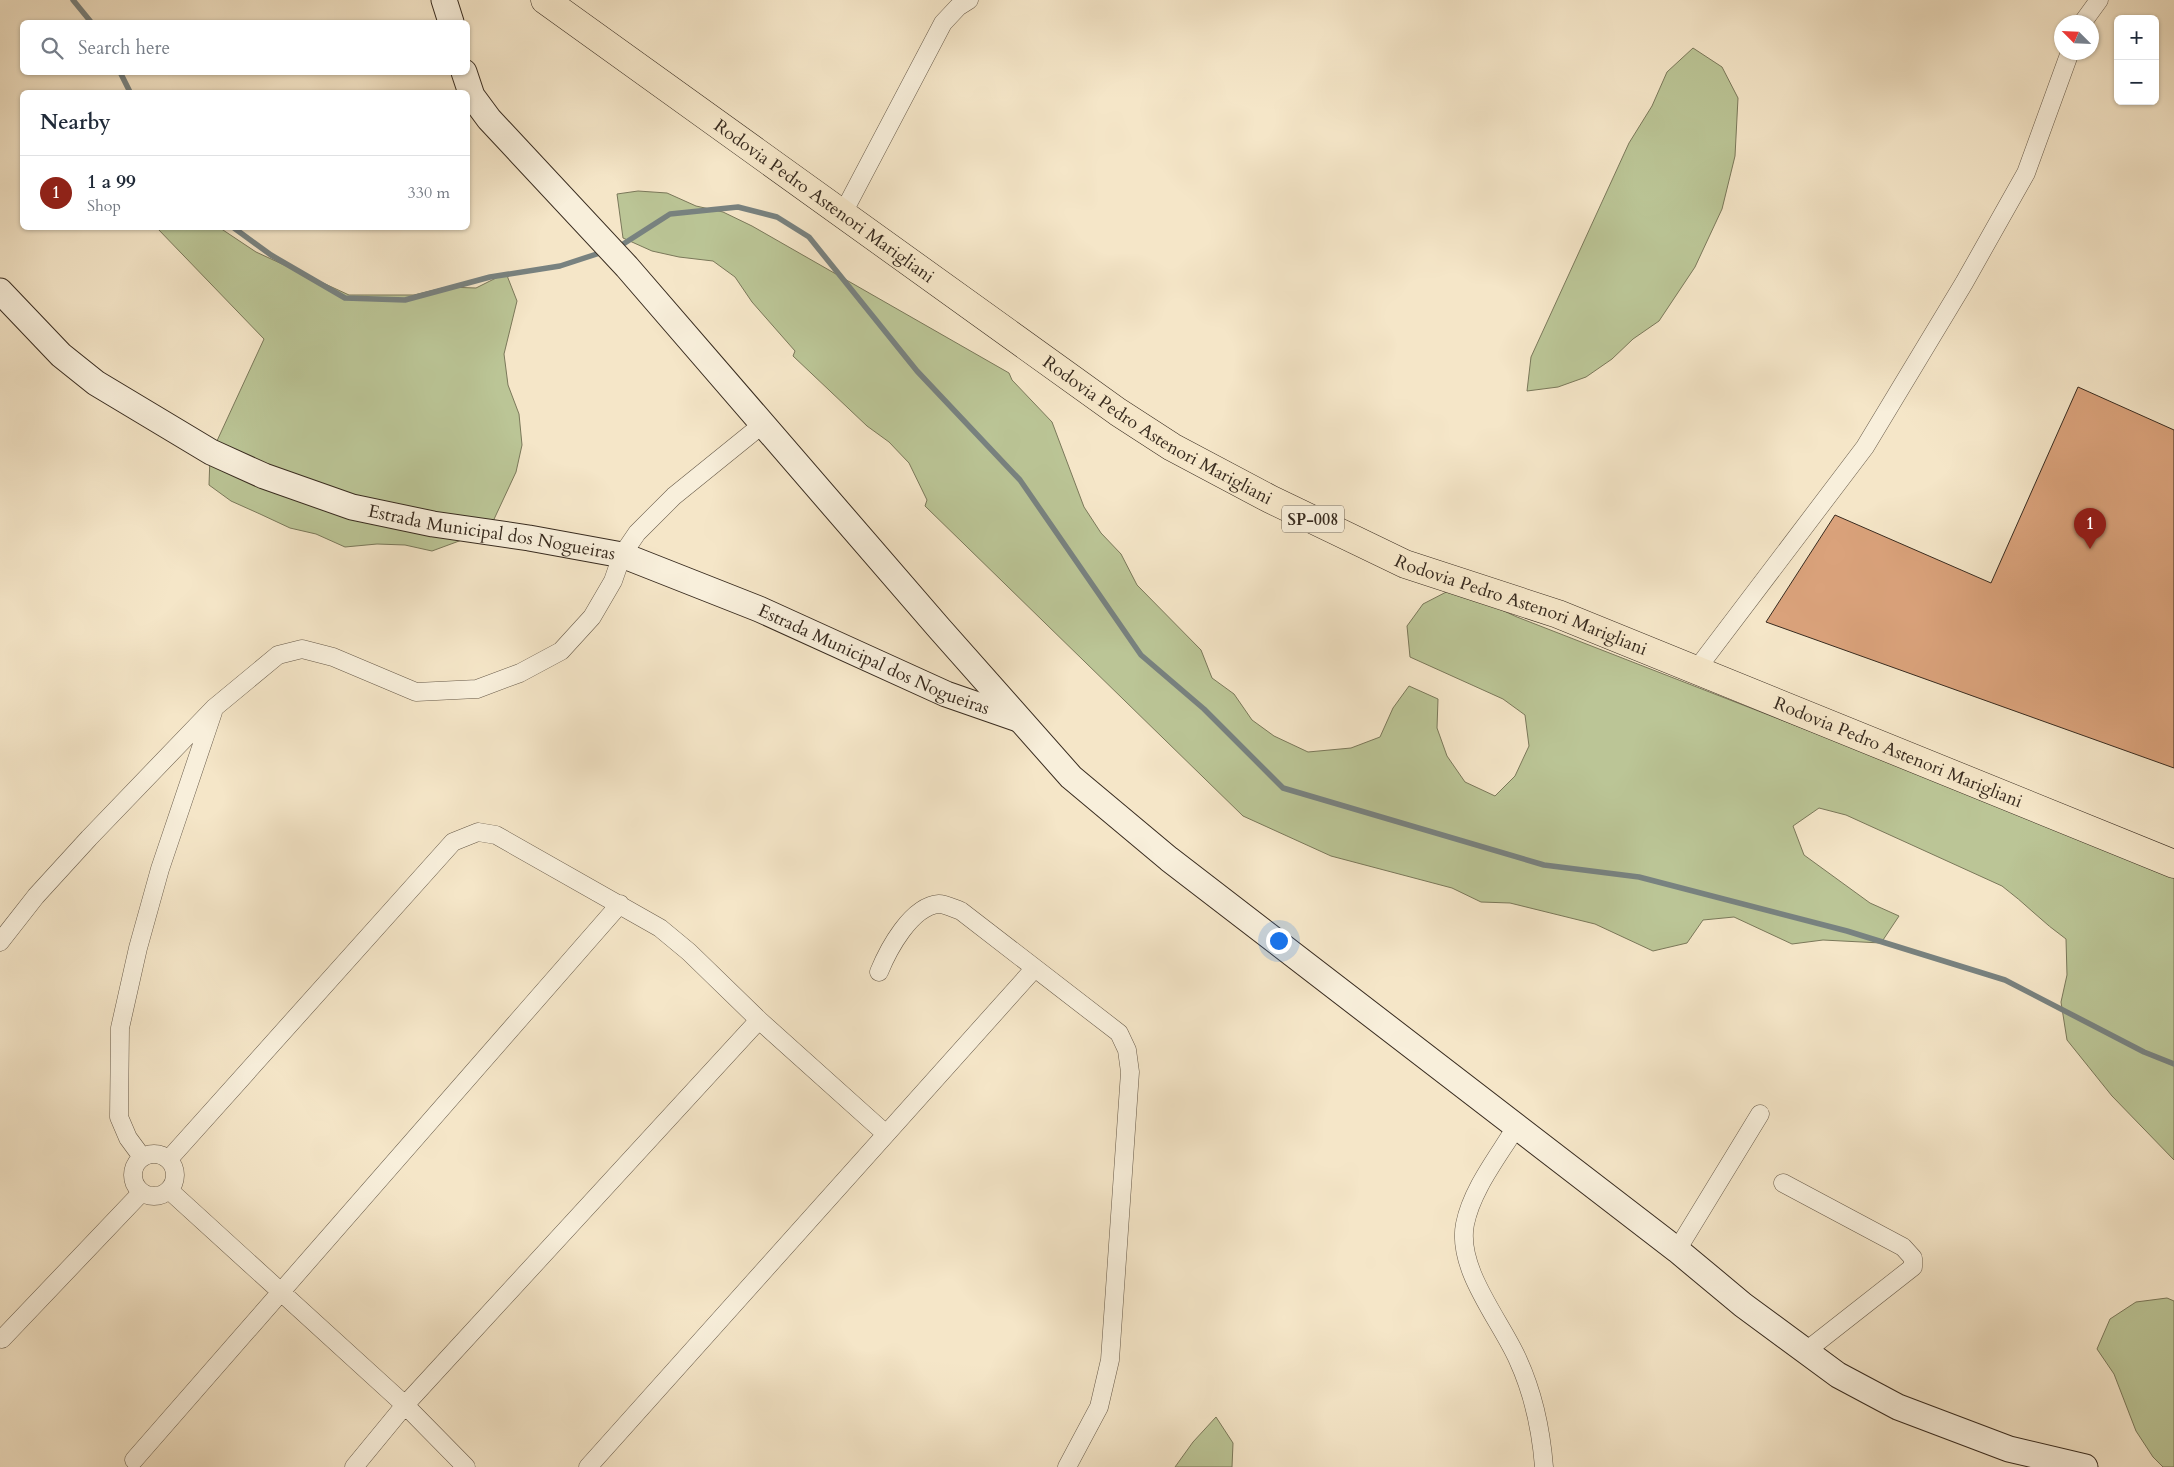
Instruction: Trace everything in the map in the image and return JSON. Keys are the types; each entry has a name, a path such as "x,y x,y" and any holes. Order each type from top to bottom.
{"main road":[{"name":"Rodovia Pedro Astenori Marigliani","path":"545,0 1118,412 1172,447 1270,499 1404,564 1558,614 2174,864"}],"street":[{"path":"444,0 450,20"},
{"path":"843,213 943,23 958,7 969,0"},
{"path":"2088,15 2099,0"},
{"path":"1696,670 1865,447 1925,349 2026,173 2067,60"},
{"path":"465,75 472,96 489,119 626,267 1071,777 1169,859 1677,1250 1744,1305 1838,1375 1898,1407 2009,1449 2085,1467"},
{"name":"Estrada Municipal dos Nogueiras","path":"0,291 61,355 96,383 212,452 264,476 352,507 433,524 529,538 622,555 759,609 946,694 1020,719"},
{"path":"0,942 36,896 89,838 214,708 278,655 302,649 333,657 416,692 477,689 511,677 560,651 592,617 613,581 622,555 637,533 674,496 763,424"},
{"path":"142,1157 128,1138 119,1117 120,1028 138,948 160,869 214,708"},
{"path":"169,1159 453,842 478,832 496,835 660,928 689,952 759,1020 886,1134"},
{"path":"134,1460 620,904"},
{"path":"879,972 891,944 921,911 939,904 961,911 1119,1033 1127,1050 1130,1072 1110,1360 1099,1407 1067,1467"},
{"path":"588,1467 1034,969"},
{"path":"354,1467 405,1406 759,1020"},
{"path":"1677,1250 1760,1114"},
{"path":"1516,1127 1473,1197 1464,1225 1466,1257 1482,1294 1518,1358 1534,1400 1544,1467"},
{"path":"151,1153 161,1154 169,1159 175,1169 175,1181 169,1190 156,1197 148,1196 134,1185 132,1174 135,1164 142,1157 151,1153"},
{"path":"1783,1183 1903,1248 1913,1258 1913,1267 1806,1352"},
{"path":"169,1190 281,1290 405,1406 466,1467"},
{"path":"2,1339 141,1192"}],"green space":[{"path":"1693,48 1722,67 1738,98 1735,156 1722,209 1695,267 1659,321 1633,339 1612,359 1586,377 1558,387 1527,391 1531,357 1629,143 1652,106 1667,72"},
{"path":"638,191 667,193 696,206 723,212 752,226 1009,373 1012,380 1052,422 1084,507 1101,533 1121,554 1137,585 1201,650 1212,678 1234,694 1252,720 1274,736 1308,752 1351,748 1380,737 1393,708 1409,686 1438,699 1437,728 1447,756 1465,782 1495,796 1515,776 1529,746 1525,715 1503,699 1410,657 1407,626 1423,604 1454,588 1517,617 2174,873 2174,1160 2112,1096 2067,1040 2061,1002 2067,975 2066,939 2002,886 1846,815 1819,808 1793,826 1804,855 1870,903 1899,916 1881,943 1823,940 1792,944 1734,917 1703,920 1687,943 1653,951 1595,924 1510,903 1481,902 1452,888 1331,856 1243,816 925,506 927,500 909,463 889,442 867,426 793,356 795,351 752,302 735,277 713,261 679,257 652,251 623,238 617,194"},
{"path":"159,230 223,230 256,252 349,295 414,295 447,287 476,288 506,273 517,301 504,354 508,385 519,414 522,445 516,472 489,530 432,551 405,545 377,544 345,547 316,534 290,528 231,501 209,485 210,456 264,339"},
{"path":"2167,1298 2174,1301 2174,1467 2163,1467 2153,1457 2136,1431 2114,1374 2097,1349 2110,1319 2136,1302"},
{"path":"1216,1417 1233,1443 1232,1467 1175,1467 1193,1442"}],"building":[{"path":"2078,387 2174,430 2174,768 1766,622 1835,515 1991,583"}],"waterway":[{"path":"73,0 89,20"},
{"path":"122,75 129,90"},
{"path":"617,248 670,214 738,207 777,217 809,237 917,371 1020,480 1141,655 1204,709 1283,788 1544,865 1639,877 1847,931 2005,980 2144,1052 2174,1064"},
{"path":"237,230 271,255 345,298 405,300 490,277 560,266 603,252"}],"place":[{"name":"1 a 99","path":"2090,549"}]}
